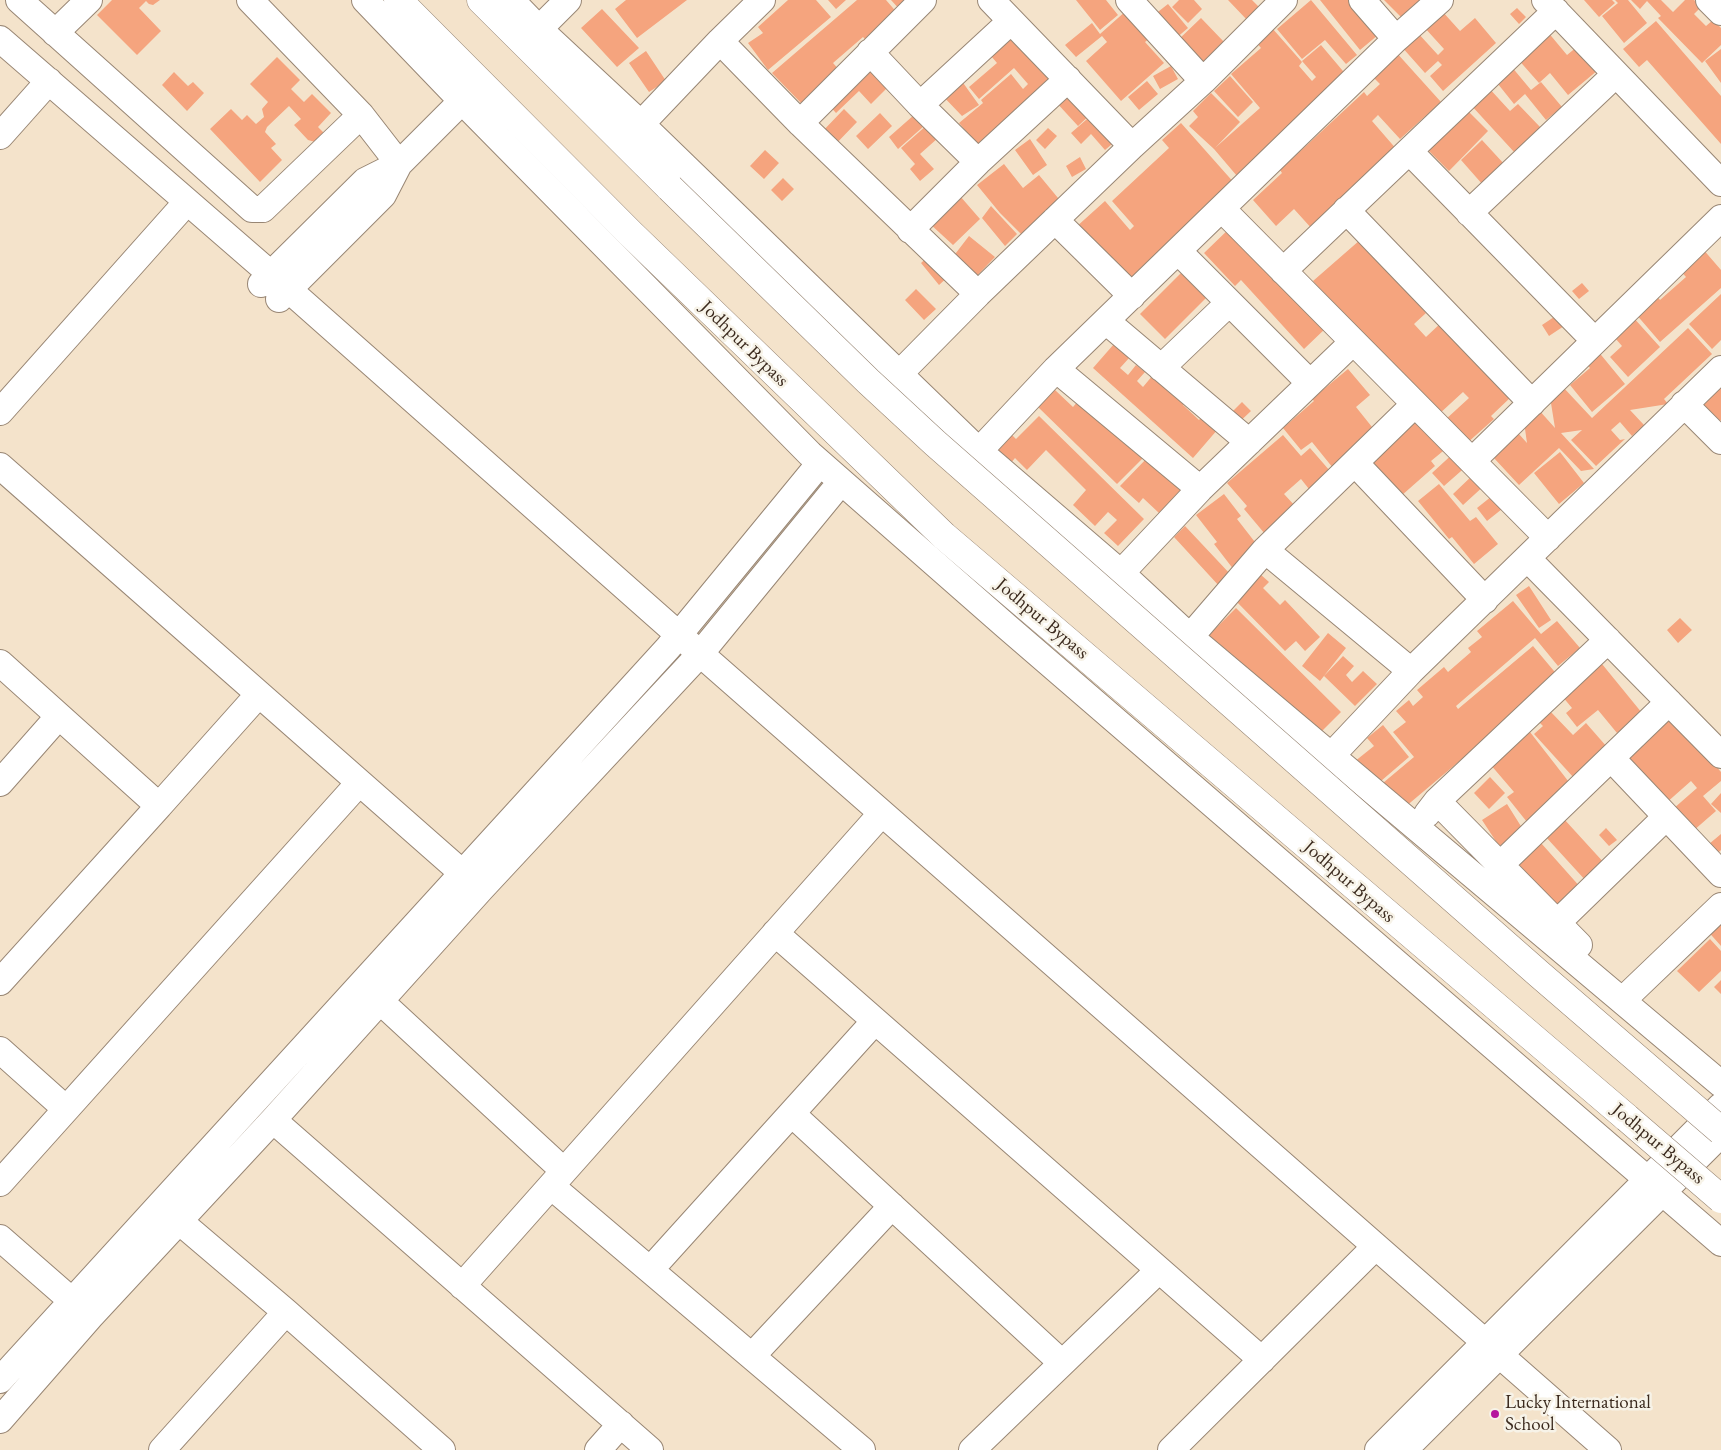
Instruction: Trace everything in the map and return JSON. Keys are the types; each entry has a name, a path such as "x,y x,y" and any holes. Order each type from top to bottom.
{"highway":[{"name":"Jodhpur Bypass","path":"398,0 630,234 944,536 1721,1199"},
{"path":"481,0 868,382 957,463 1721,1132"}],"street":[{"path":"18,0 252,209 263,209 361,115"},
{"path":"56,33 89,0"},
{"path":"250,0 361,115 399,164"},
{"path":"365,0 462,101 820,463 1721,1244"},
{"path":"510,0 542,26 979,451 1121,573 1190,637 1721,1084"},
{"path":"524,0 542,26"},
{"path":"542,26 568,0"},
{"path":"641,124 762,0"},
{"path":"800,123 923,0"},
{"path":"991,0 1132,146"},
{"path":"899,374 978,294 1132,146 1203,81 1284,0"},
{"path":"1362,0 1396,39"},
{"path":"979,451 1056,369 1222,210 1396,39 1440,0"},
{"path":"1709,0 1721,12"},
{"path":"1138,3 1203,81"},
{"path":"1282,271 1409,151 1550,6 1721,183"},
{"path":"920,105 1011,20"},
{"path":"0,39 45,87 178,212 275,287"},
{"path":"720,41 800,123 978,294"},
{"path":"870,52 978,162"},
{"path":"0,57 45,87 275,287 673,641 1488,1353 1588,1450"},
{"path":"1469,213 1616,74"},
{"path":"910,230 978,162 1068,79"},
{"path":"0,136 45,87"},
{"path":"275,287 384,195 399,164 462,101"},
{"path":"1409,151 1595,341"},
{"path":"1222,210 1548,538"},
{"path":"1346,210 1532,403"},
{"path":"0,412 178,212"},
{"path":"1472,461 1721,218"},
{"path":"1055,220 1132,296"},
{"path":"1178,251 1310,383"},
{"path":"1161,368 1229,303"},
{"path":"1106,321 1250,442"},
{"path":"1121,573 1200,489 1353,342"},
{"path":"1056,369 1200,489"},
{"path":"1331,756 1411,671 1721,369"},
{"path":"1190,637 1265,550 1415,404"},
{"path":"1684,404 1721,441"},
{"path":"0,1420 90,1317 273,1120 380,1001 472,881 820,463"},
{"path":"1355,463 1484,600"},
{"path":"0,466 472,881"},
{"path":"0,1380 71,1300 472,881 695,660 841,482"},
{"path":"1265,550 1411,671"},
{"path":"1527,558 1721,756"},
{"path":"1415,828 1437,801 1608,640"},
{"path":"695,660 722,687 874,822 1367,1255 1608,1450"},
{"path":"0,663 159,806"},
{"path":"0,982 259,694"},
{"path":"1500,865 1669,702"},
{"path":"0,782 59,716"},
{"path":"1611,758 1721,874"},
{"path":"0,1183 359,783"},
{"path":"1437,801 1628,995 1721,1070"},
{"path":"1557,924 1666,816"},
{"path":"462,1286 874,822"},
{"path":"1628,995 1721,906"},
{"path":"775,933 1262,1360"},
{"path":"380,1001 650,1270 862,1450"},
{"path":"650,1270 875,1021"},
{"path":"0,1050 66,1109"},
{"path":"1378,1450 1488,1353 1655,1186 1721,1106"},
{"path":"792,1114 1062,1363"},
{"path":"273,1120 650,1450"},
{"path":"1655,1186 1721,1132"},
{"path":"752,1356 892,1206"},
{"path":"179,1221 286,1312 429,1446"},
{"path":"0,1238 71,1300"},
{"path":"1171,1450 1367,1255"},
{"path":"972,1450 1159,1270"},
{"path":"162,1450 286,1312"},
{"path":"1404,1450 1488,1353"},
{"path":"598,1450 621,1424"}],"building":[{"path":"112,0 160,0 153,5 146,1 139,8 161,31 137,55 97,15"},
{"path":"626,0 687,0 637,38 615,9"},
{"path":"788,0 816,0 831,17 768,70 748,43 763,33 758,27"},
{"path":"828,0 846,0 836,9"},
{"path":"857,0 886,0 899,15 868,42 863,37 833,63 842,73 802,104 772,73"},
{"path":"891,0 914,0 901,11"},
{"path":"1076,0 1106,0 1118,15 1100,30"},
{"path":"1179,0 1194,0 1202,9 1188,23 1172,7"},
{"path":"1228,0 1252,0 1261,9 1248,21"},
{"path":"1311,0 1357,55 1346,64 1325,40 1302,59 1277,29"},
{"path":"1320,0 1350,0 1378,35 1360,50"},
{"path":"1384,0 1429,0 1406,22"},
{"path":"1584,0 1612,0 1615,3 1599,17"},
{"path":"1615,0 1628,0 1647,23 1624,43 1602,16 1618,3"},
{"path":"1631,0 1661,0 1673,12 1685,0 1694,0 1701,7 1694,14 1706,26 1713,20 1721,28 1721,45 1702,63 1658,18 1661,16 1647,1 1640,9"},
{"path":"1168,4 1188,28 1175,39 1154,15"},
{"path":"1517,8 1526,17 1519,24 1510,14"},
{"path":"602,9 639,48 617,67 581,28"},
{"path":"1127,10 1151,37 1145,42 1164,63 1121,101 1086,61 1107,42 1102,36 1076,57 1065,45 1092,23 1100,34"},
{"path":"1442,11 1460,31 1475,18 1496,43 1443,91 1430,76 1442,65 1438,61 1425,73 1401,46 1417,32 1438,55 1444,49 1424,27"},
{"path":"1201,18 1225,43 1200,66 1177,41"},
{"path":"1656,21 1721,96 1721,144 1647,60 1639,67 1623,49"},
{"path":"1013,27 1057,78 979,146 959,123 983,103 981,100 1011,74 1023,89 1028,84 1014,68 979,99 969,87 997,63 986,50"},
{"path":"1272,28 1302,62 1299,66 1312,81 1316,77 1302,61 1321,45 1348,77 1237,176 1214,149 1189,126 1198,117 1193,111 1211,93 1240,122 1215,148 1260,108 1231,74 1261,48 1256,42"},
{"path":"1547,31 1567,55 1578,46 1598,70 1568,95 1550,73 1539,83 1516,57"},
{"path":"1721,49 1721,83 1705,61"},
{"path":"646,51 666,81 649,92 629,63"},
{"path":"1395,51 1441,102 1400,139 1378,115 1372,121 1398,151 1313,230 1294,209 1276,226 1253,200 1282,173 1280,170 1364,92 1367,96 1380,84 1370,74"},
{"path":"277,57 300,80 291,89 304,102 312,94 331,113 318,127 324,133 315,142 308,140 294,125 301,119 289,106 267,127 265,132 276,144 271,148 282,160 260,182 210,129 231,109 242,120 247,115 256,124 264,117 262,109 268,102 250,84"},
{"path":"870,62 891,84 871,104 859,91 836,113 827,103"},
{"path":"1171,66 1178,79 1160,89 1153,76"},
{"path":"1511,66 1531,90 1541,82 1562,107 1546,120 1525,94 1514,104 1494,79"},
{"path":"174,72 188,86 193,82 204,93 187,111 162,85"},
{"path":"1230,76 1253,102 1238,117 1214,91"},
{"path":"961,80 979,105 962,116 939,92"},
{"path":"1147,81 1158,94 1139,110 1128,97"},
{"path":"1488,87 1510,111 1518,104 1541,128 1515,153 1470,104"},
{"path":"1069,88 1092,113 1078,126 1055,101"},
{"path":"1465,108 1488,131 1449,171 1426,148"},
{"path":"844,109 857,122 832,148 819,135"},
{"path":"880,113 892,126 868,149 856,136"},
{"path":"1094,113 1118,139 1105,150 1091,134 1081,144 1071,133"},
{"path":"914,115 924,126 898,149 889,137"},
{"path":"1181,123 1236,185 1128,287 1075,228 1105,201 1130,230 1134,226 1112,201 1169,148 1162,140"},
{"path":"927,125 938,138 920,154 934,169 920,181 910,169 915,164 901,148"},
{"path":"1048,128 1057,136 1045,149 1036,140"},
{"path":"1030,139 1047,165 1033,175 1015,150"},
{"path":"1482,140 1505,165 1483,185 1461,160"},
{"path":"765,150 779,163 764,179 750,166"},
{"path":"1080,157 1086,169 1072,177 1066,166"},
{"path":"1004,164 1023,188 1039,175 1063,204 1033,223 1021,234 1000,213 977,185"},
{"path":"783,178 794,189 782,201 771,190"},
{"path":"960,196 980,219 953,245 929,223"},
{"path":"991,206 1017,234 1005,246 982,218"},
{"path":"1233,225 1327,327 1304,349 1241,280 1235,286 1204,253"},
{"path":"969,236 995,257 970,283 949,262"},
{"path":"1360,240 1426,313 1414,324 1426,337 1443,321 1511,397 1491,416 1494,419 1466,444 1445,420 1469,398 1463,392 1438,415 1416,396 1313,281"},
{"path":"1702,248 1721,270 1721,288 1660,342 1635,313 1656,295 1660,300 1686,277 1679,269"},
{"path":"931,254 950,275 939,285 921,263"},
{"path":"1187,267 1212,292 1165,339 1140,314"},
{"path":"1582,283 1589,291 1579,299 1572,291"},
{"path":"916,289 936,309 924,320 905,300"},
{"path":"1721,294 1721,340 1712,349 1689,324"},
{"path":"1557,315 1564,326 1549,336 1542,325"},
{"path":"1632,316 1660,347 1628,377 1610,357 1622,346 1615,338"},
{"path":"1688,328 1712,354 1664,399 1668,404 1630,410 1644,425 1632,436 1620,422 1611,430 1620,440 1625,439 1596,466 1571,440 1582,430 1561,433 1594,469 1581,471 1559,448 1519,485 1493,457 1518,433 1527,443 1524,422 1538,409 1555,428 1550,397 1562,386 1592,418"},
{"path":"1114,344 1130,357 1120,368 1128,375 1136,365 1145,372 1137,381 1143,387 1153,375 1184,403 1183,405 1199,420 1203,416 1218,429 1193,458 1093,368"},
{"path":"1597,350 1625,384 1592,412 1570,385 1590,368 1584,361"},
{"path":"1348,369 1370,395 1356,407 1376,432 1333,468 1312,442 1301,450 1283,428 1314,401 1312,399"},
{"path":"1721,386 1721,420 1719,422 1703,405"},
{"path":"1055,390 1073,407 1079,400 1143,458 1117,484 1038,407"},
{"path":"1242,402 1251,411 1234,427 1226,418"},
{"path":"1039,416 1144,519 1118,546 1104,533 1117,520 1108,512 1095,526 1073,505 1086,490 1046,450 1027,470 1015,458 1010,464 994,449 1010,433 1016,439"},
{"path":"1415,417 1448,447 1431,461 1435,466 1401,496 1368,458"},
{"path":"1283,435 1301,456 1310,448 1330,471 1309,489 1301,479 1284,494 1296,507 1265,534 1244,509 1247,506 1227,483"},
{"path":"1457,450 1469,464 1444,486 1432,473"},
{"path":"1560,452 1584,483 1559,504 1534,473"},
{"path":"1149,456 1183,488 1159,513 1143,498 1139,503 1120,486"},
{"path":"1475,473 1486,484 1463,505 1453,494"},
{"path":"1439,484 1470,521 1476,517 1498,544 1474,564 1452,537 1449,539 1418,501"},
{"path":"1497,492 1507,505 1487,521 1477,508"},
{"path":"1224,494 1241,516 1237,519 1258,546 1234,570 1214,544 1217,542 1196,515"},
{"path":"1185,526 1232,576 1220,587 1174,537"},
{"path":"1260,574 1269,582 1263,588 1280,605 1285,600 1320,637 1305,651 1296,641 1285,651 1234,599"},
{"path":"1529,586 1551,620 1539,628 1516,595"},
{"path":"1513,601 1541,634 1557,621 1580,648 1558,666 1535,638 1456,706 1458,709 1533,646 1559,677 1398,813 1377,788 1414,757 1393,732 1406,722 1396,711 1409,700 1413,706 1423,697 1417,690 1444,667 1448,672 1471,652 1468,648 1482,637 1477,631"},
{"path":"1236,608 1341,712 1318,735 1203,641"},
{"path":"1680,618 1692,630 1678,643 1667,630"},
{"path":"1328,633 1346,648 1320,681 1302,666"},
{"path":"1343,656 1354,666 1346,675 1352,682 1363,671 1377,684 1355,706 1324,676"},
{"path":"1602,664 1642,713 1617,733 1598,710 1577,727 1566,713 1572,708 1562,696"},
{"path":"1549,710 1573,735 1586,723 1607,747 1574,778 1534,734 1543,726 1538,721"},
{"path":"1671,714 1721,772 1721,781 1703,796 1716,811 1693,831 1673,809 1697,788 1691,781 1665,804 1623,756"},
{"path":"1383,725 1409,757 1374,787 1354,762 1374,746 1367,738"},
{"path":"1530,732 1572,786 1527,822 1507,797 1514,792 1490,764"},
{"path":"1490,777 1505,793 1489,809 1474,793"},
{"path":"1721,793 1721,813 1711,804"},
{"path":"1507,804 1524,831 1499,846 1482,820"},
{"path":"1564,819 1606,865 1587,882 1545,836"},
{"path":"1606,828 1617,840 1609,846 1599,835"},
{"path":"1721,834 1721,850 1717,854 1709,844"},
{"path":"1541,843 1582,889 1555,914 1518,865"},
{"path":"1721,915 1721,946 1705,928"},
{"path":"1710,939 1721,951 1721,971 1699,992 1677,971"},
{"path":"1721,980 1721,994 1714,987"}],"place":[{"name":"Lucky International School","path":"1495,1414"}]}
